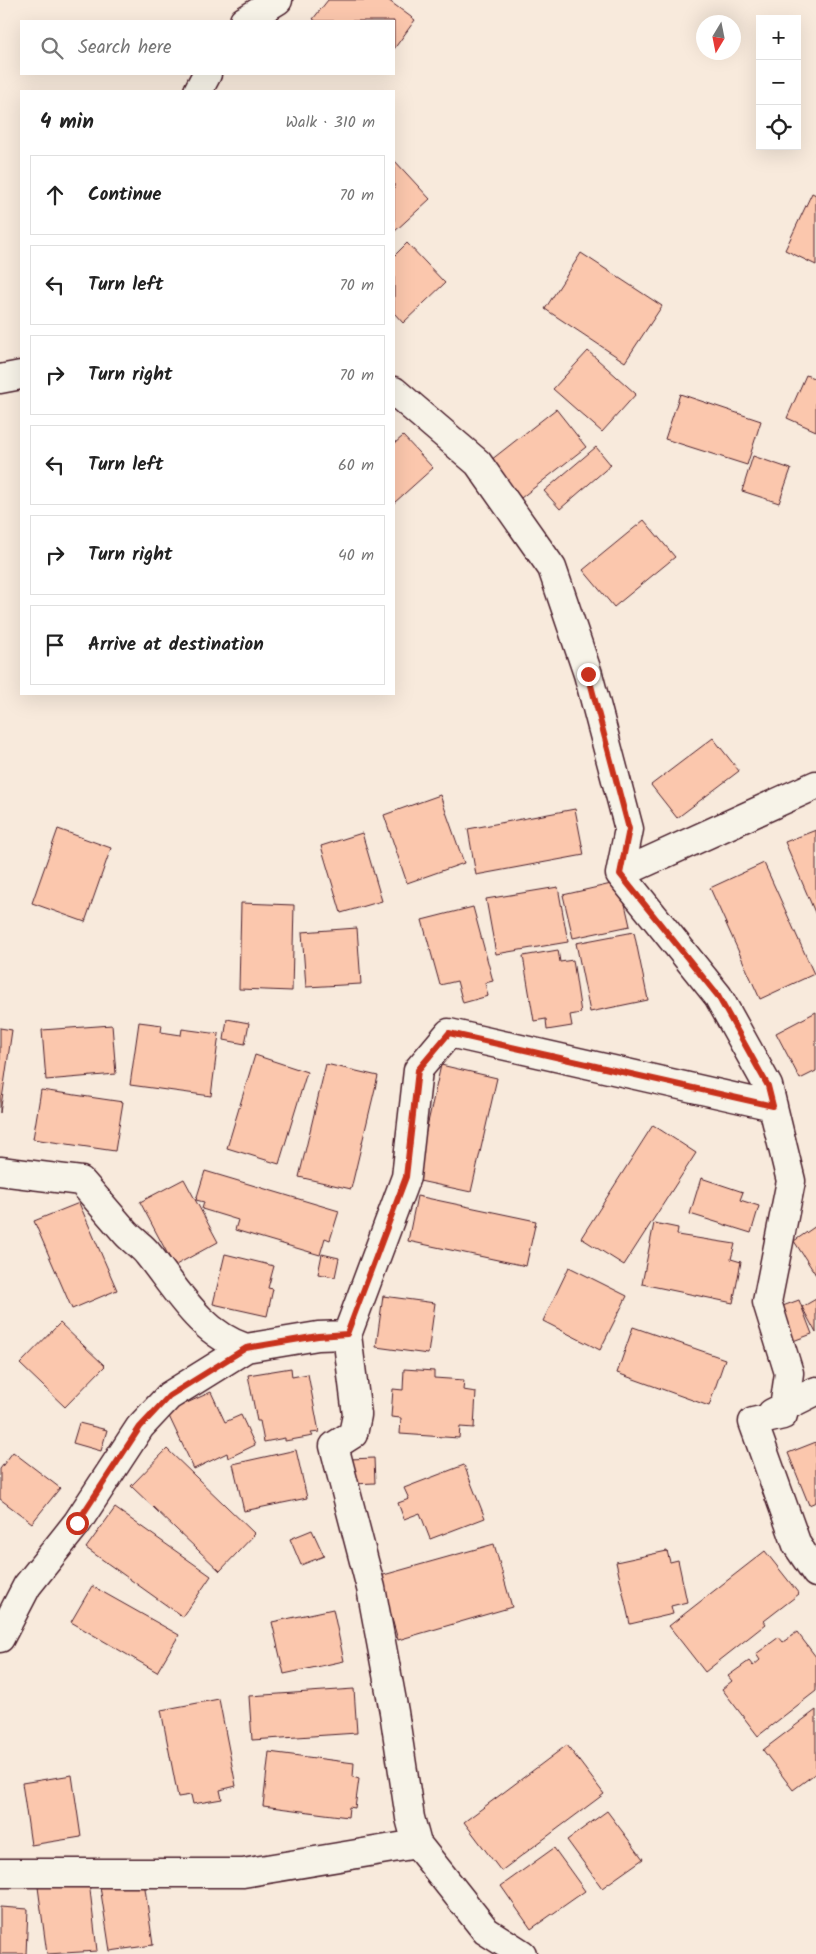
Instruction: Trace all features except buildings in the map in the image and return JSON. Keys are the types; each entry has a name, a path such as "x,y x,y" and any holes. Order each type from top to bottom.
{"street":[{"path":"246,20 278,0"},
{"path":"199,90 206,75"},
{"path":"0,378 20,375"},
{"path":"395,393 478,463 552,568 588,674 629,829 620,874"},
{"path":"620,874 816,785"},
{"path":"620,874 718,996 768,1086 773,1106 791,1181 767,1302 790,1373 783,1415 754,1422"},
{"path":"522,1954 486,1931 418,1844 410,1818 373,1596 334,1446 353,1434 357,1415 347,1334 406,1177 418,1070 449,1033 773,1106"},
{"path":"0,1171 81,1181 127,1235 147,1253 174,1290 208,1327 229,1342 246,1348"},
{"path":"0,1638 27,1586 77,1523 140,1427 169,1396 246,1348 318,1336 347,1334"},
{"path":"754,1422 816,1391"},
{"path":"754,1422 797,1545 816,1573"},
{"path":"0,1873 243,1873 418,1844"}],"route":[{"path":"77,1523 140,1427 169,1396 246,1348 318,1336 347,1334 406,1177 418,1070 449,1033 773,1106 768,1086 718,996 620,874 629,829 588,674"}]}
